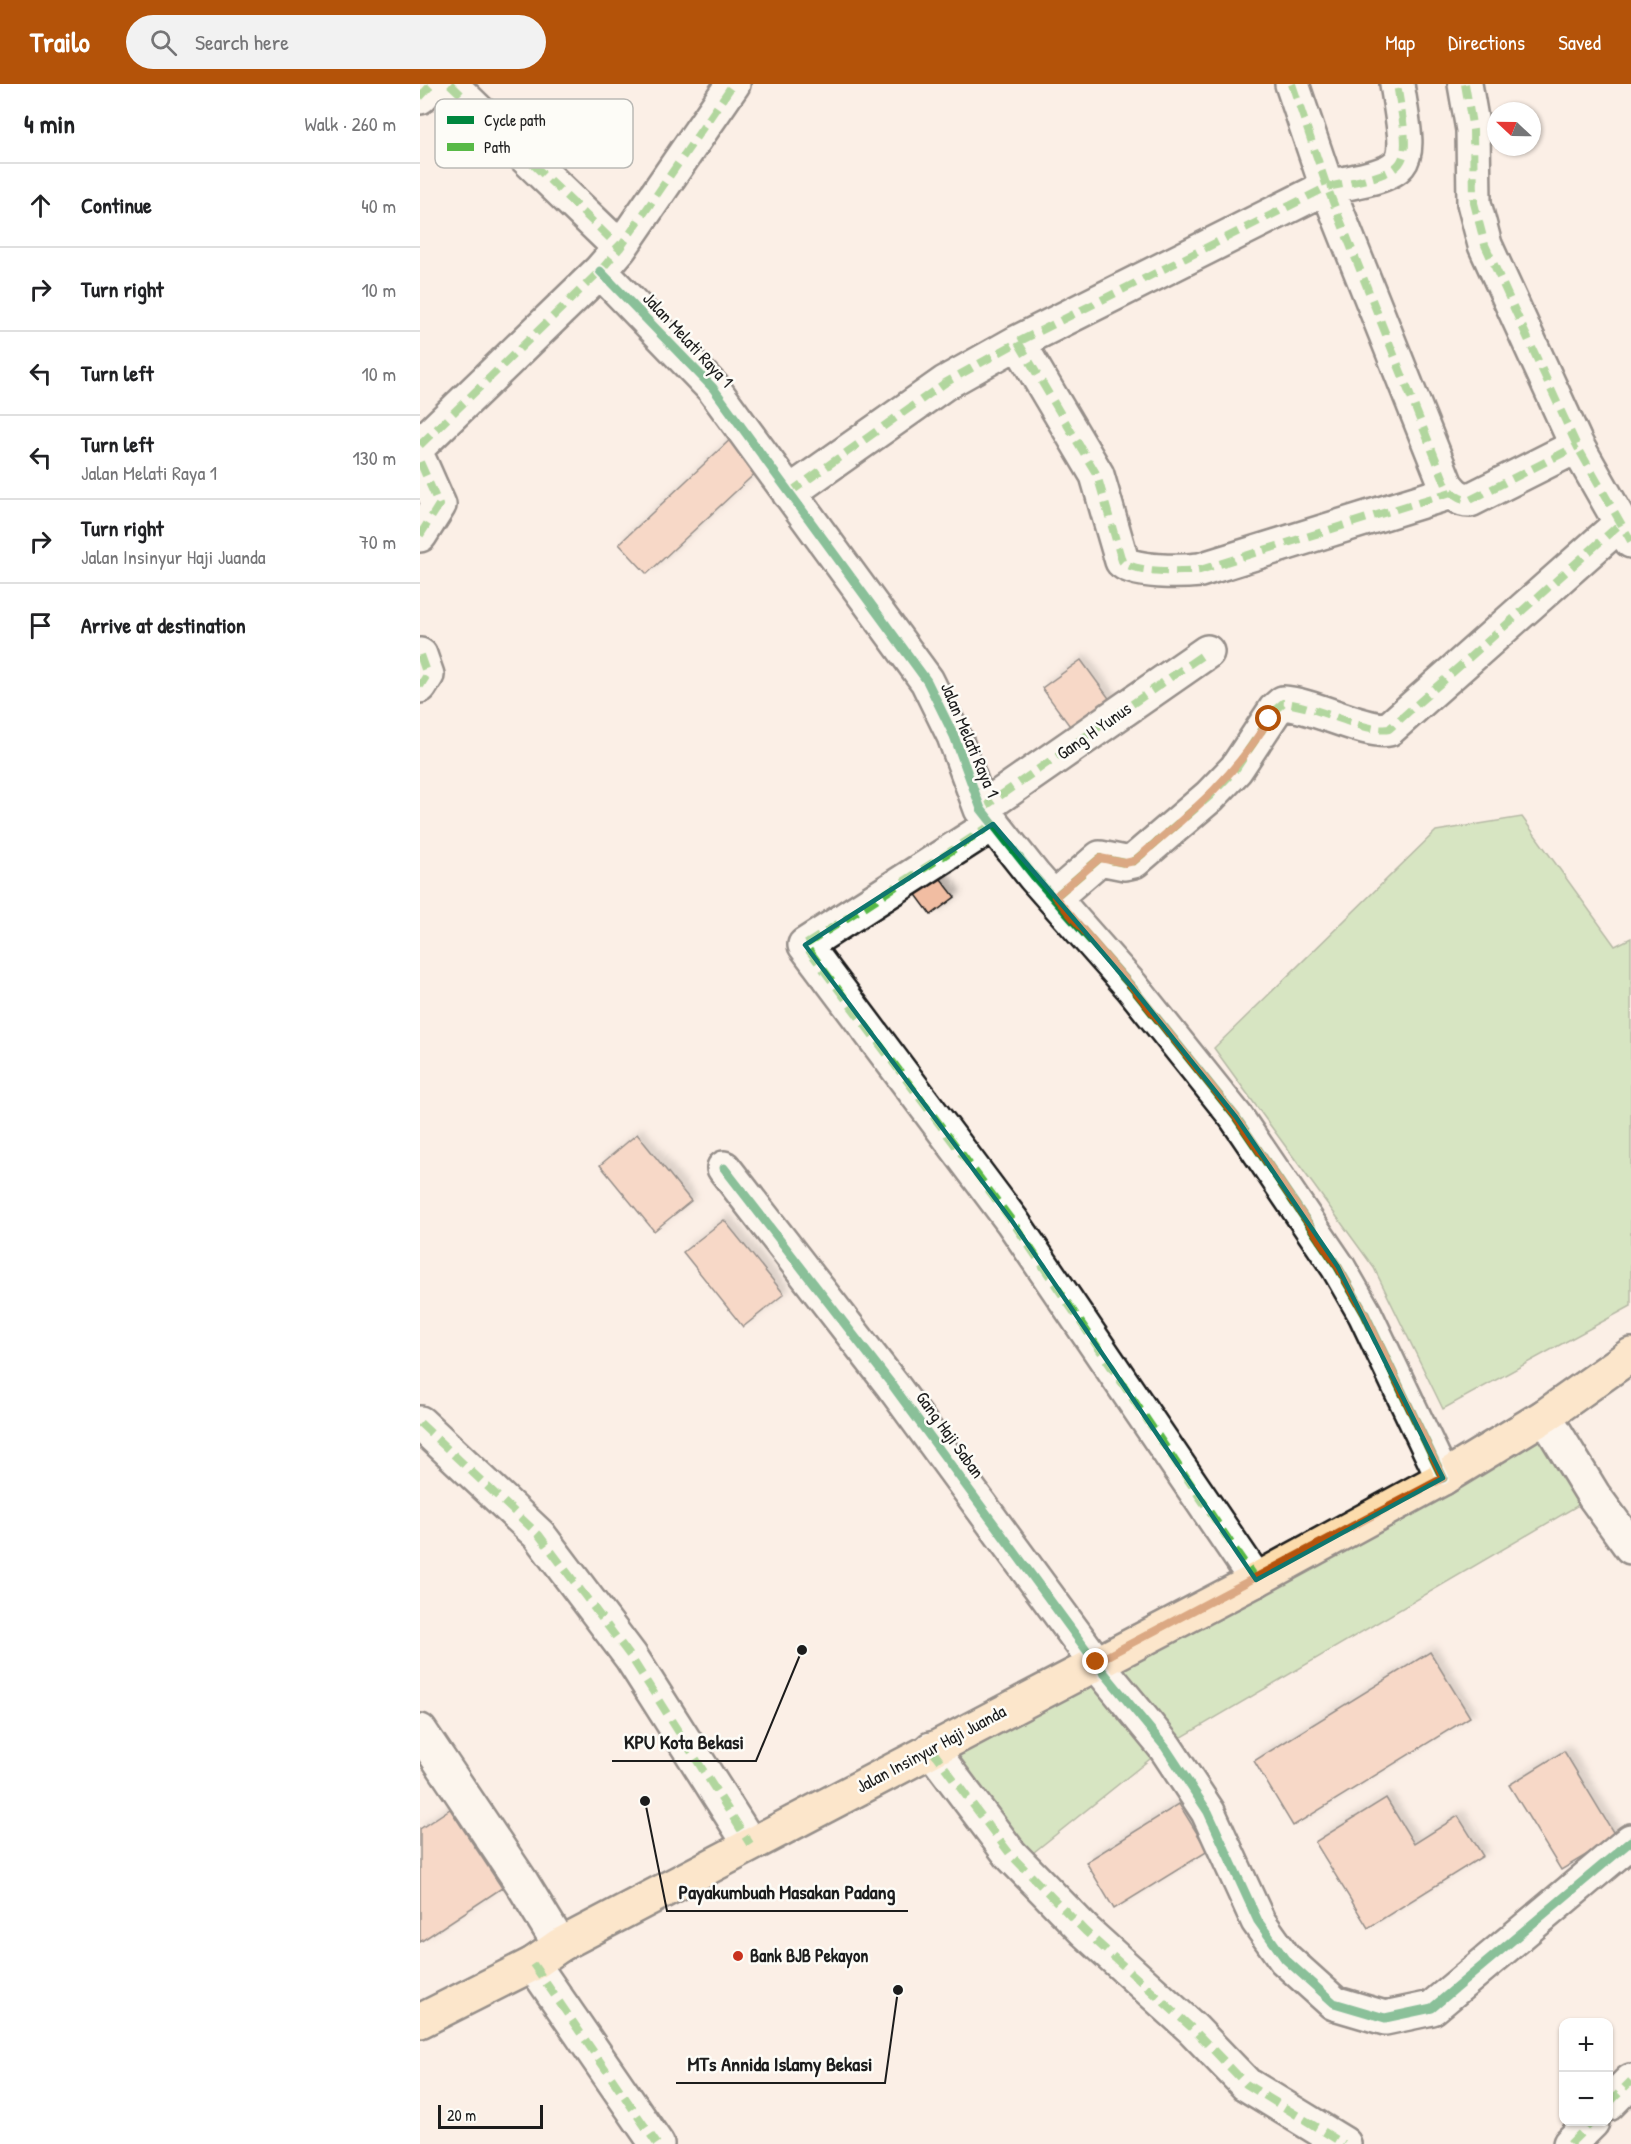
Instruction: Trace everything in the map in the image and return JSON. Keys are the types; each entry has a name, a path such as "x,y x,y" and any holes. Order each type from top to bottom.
{"main road":[{"name":"Jalan Insinyur Haji Juanda","path":"420,2021 532,1964 560,1946 750,1844 1256,1580 1443,1478 1545,1416 1631,1355"}],"street":[{"path":"420,97 432,84"},
{"name":"Jalan Melati Raya 1","path":"450,84 464,99"},
{"path":"420,445 610,260 733,84"},
{"path":"1292,84 1327,187 1446,485 1451,492 1464,500 1470,500 1577,446"},
{"path":"789,492 945,383 1018,342 1327,187 1385,174 1402,163 1405,136 1397,84"},
{"path":"1055,897 1100,858 1125,863 1134,861 1210,796 1236,769 1275,710 1283,703 1339,716 1378,731 1389,729 1626,532 1577,446 1485,245 1474,203 1473,130 1465,84"},
{"name":"Jalan Melati Raya 1","path":"526,168 610,260 713,387 927,681 954,736 987,817 1132,987 1236,1117 1338,1267 1365,1314 1443,1478"},
{"path":"1018,342 1097,475 1122,561 1134,569 1153,568 1174,573 1200,570 1451,492"},
{"path":"420,462 439,504 420,535"},
{"name":"Gang H Yunus","path":"1207,652 987,817 805,945 1012,1221 1256,1580"},
{"path":"420,655 427,675 420,686"},
{"name":"Gang Haji Saban","path":"724,1168 893,1386 1096,1662 1165,1747 1208,1812 1258,1921 1285,1959 1334,2003 1385,2018 1432,2008 1631,1841"},
{"path":"1545,1416 1593,1496 1631,1547"},
{"path":"421,1425 539,1535 631,1657 750,1844"},
{"path":"1593,1496 1631,1505"},
{"path":"420,1731 522,1883 560,1946"},
{"path":"931,1749 1010,1854 1085,1931 1193,2029 1246,2084 1344,2144"},
{"path":"532,1964 657,2144"},
{"path":"1613,2099 1631,2081"},
{"path":"1570,2144 1587,2126"}],"highlighted area":[{"path":"993,824 1132,987 1236,1117 1338,1267 1443,1478 1256,1580 1012,1221 805,945"}],"green space":[{"path":"1522,817 1615,946 1631,938 1631,1306 1443,1409 1374,1268 1214,1048 1436,831"},
{"path":"1545,1416 1594,1496 1165,1747 1019,1864 931,1749"}],"building":[{"path":"735,435 763,466 647,574 619,544"},
{"path":"1081,660 1111,701 1072,729 1042,688"},
{"path":"934,870 955,897 931,915 911,888"},
{"path":"637,1134 691,1201 654,1231 600,1165"},
{"path":"724,1220 784,1294 743,1327 683,1252"},
{"path":"1430,1652 1470,1717 1293,1826 1254,1761"},
{"path":"1564,1751 1616,1837 1561,1870 1509,1785"},
{"path":"1386,1798 1414,1844 1458,1816 1483,1856 1368,1928 1315,1842"},
{"path":"1179,1804 1208,1851 1114,1909 1086,1862"},
{"path":"450,1809 502,1888 420,1942 420,1829"}],"marked path":[{"path":"420,97 432,84"},
{"path":"450,84 466,99"},
{"path":"420,445 600,271 620,248 733,84"},
{"path":"1292,84 1327,187 1446,485 1456,496 1470,500 1577,446"},
{"path":"789,493 945,383 1018,342 1327,187 1377,176 1392,170 1401,162 1404,150 1397,84"},
{"path":"1465,84 1473,130 1474,203 1485,245 1577,446 1631,541"},
{"path":"537,168 620,248"},
{"path":"1018,342 1097,475 1122,561 1136,568 1158,571 1200,570 1451,492"},
{"path":"420,462 439,505 420,535"},
{"path":"1055,897 1100,858 1125,863 1134,861 1210,796 1236,769 1275,710 1283,703 1309,708 1367,727 1389,729 1621,523"},
{"path":"981,809 1207,652"},
{"path":"420,655 427,675 420,686"},
{"path":"993,824 805,945 1012,1221 1256,1580"},
{"path":"420,1423 539,1535 631,1657 750,1844"},
{"path":"931,1749 1010,1854 1085,1931 1193,2029 1246,2084 1344,2144"},
{"path":"533,1964 657,2144"},
{"path":"1613,2099 1631,2081"},
{"path":"1570,2144 1588,2126"}],"cycle path":[{"path":"600,271 713,388 927,681 954,736 981,809 1034,876 1132,987 1236,1117 1338,1267 1365,1314 1443,1478"},
{"path":"724,1168 893,1386 1096,1663 1165,1747 1208,1812 1258,1921 1285,1959 1334,2003 1385,2018 1432,2008 1631,1841"}],"place":[{"name":"KPU Kota Bekasi","path":"802,1650"},
{"name":"Payakumbuah Masakan Padang","path":"645,1801"},
{"name":"Bank BJB Pekayon","path":"738,1956"},
{"name":"MTs Annida Islamy Bekasi","path":"898,1990"}],"route":[{"path":"1096,1662 1256,1580 1443,1478 1365,1314 1338,1267 1236,1117 1132,987 1055,897 1100,858 1125,863 1134,861 1210,796 1236,769 1269,719"}]}
